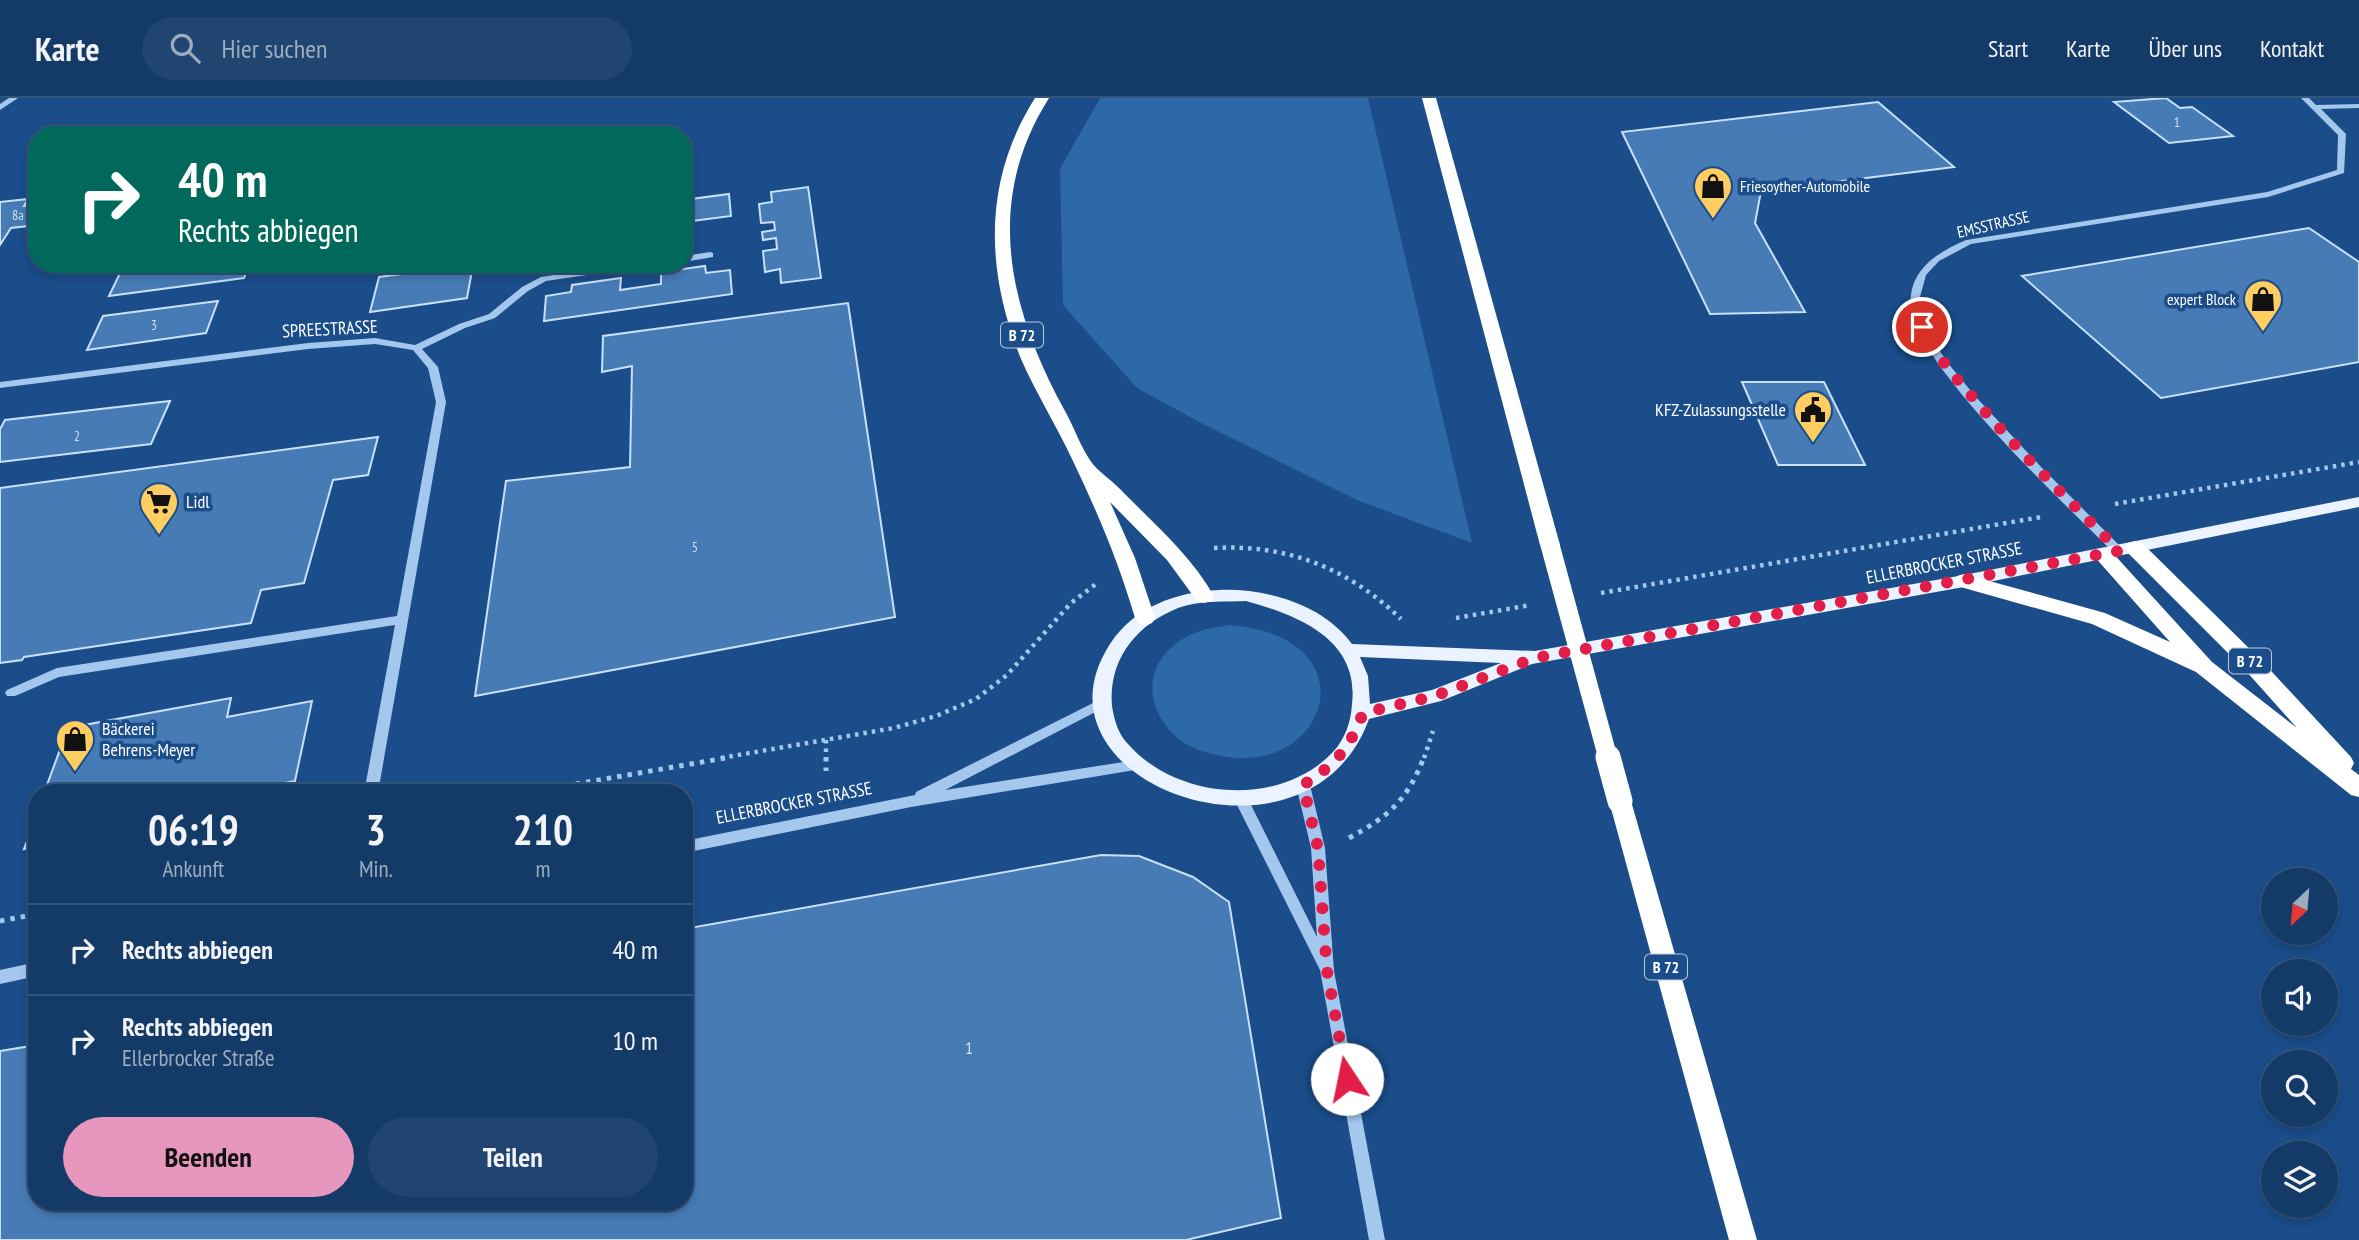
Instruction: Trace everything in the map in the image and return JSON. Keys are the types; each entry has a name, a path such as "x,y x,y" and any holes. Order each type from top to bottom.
{"highway":[{"name":"B 72","path":"1042,98 1015,149 1003,195 1006,279 1025,348 1083,463 1145,618"},
{"name":"B 72","path":"1426,101 1743,1240"},
{"name":"B 72","path":"1083,463 1162,542 1204,596"},
{"name":"B 72","path":"2119,551 2205,668"},
{"name":"B 72","path":"2119,551 2253,665 2359,780"},
{"name":"B 72","path":"1964,581 2098,618 2205,668 2359,788"}],"main road":[{"name":"ELLERBROCKER STRASSE","path":"1363,713 1435,696 1535,658 1964,581 2359,502"},
{"path":"1246,595 1286,605 1321,623 1348,650 1362,679 1363,713 1352,742 1329,768 1303,785 1270,795 1241,799 1214,798 1171,787 1136,765 1112,737 1101,704 1103,671 1119,642 1145,618 1173,604 1204,596 1246,595"},
{"name":"ELLERBROCKER STRASSE","path":"1348,650 1535,658"}],"street":[{"path":"0,108 14,98"},
{"name":"EMSSTRASSE","path":"2119,551 2015,447 1956,378 1929,341 1916,313 1917,288 1924,268 1942,253 1969,242 2267,194 2341,171 2342,134 2305,98"},
{"path":"2317,107 2359,106"},
{"path":"693,257 710,255"},
{"path":"372,784 441,402 433,367 416,348 462,326 492,316 525,289 544,279 583,273"},
{"name":"SPREESTRASSE","path":"0,385 309,346 374,341 416,348"},
{"path":"11,692 57,673 401,620"},
{"name":"ELLERBROCKER STRASSE","path":"911,801 1101,704"},
{"name":"ELLERBROCKER STRASSE","path":"693,845 911,801 1136,765"},
{"path":"1303,785 1318,848 1327,971 1377,1240"},
{"path":"1241,799 1327,971"},
{"path":"0,976 28,971"}],"path":[{"path":"1600,594 2359,462"},
{"path":"1449,619 1531,605"},
{"path":"826,740 826,771"},
{"path":"0,921 28,916"}],"shaded area":[{"path":"1100,98 1368,98 1472,543 1357,500 1201,423 1137,388 1063,305 1060,169"},
{"path":"1229,625 1274,635 1304,653 1318,677 1320,702 1309,727 1288,746 1259,757 1222,756 1190,747 1174,735 1162,720 1155,704 1152,689 1154,674 1171,648 1203,630"}],"building":[{"path":"2166,98 2180,108 2192,107 2233,136 2169,143 2114,102"},
{"path":"1878,102 1954,167 1761,191 1755,223 1805,312 1710,314 1622,132"},
{"path":"808,187 821,278 781,283 780,269 765,272 763,251 777,249 776,238 763,240 762,232 775,230 774,222 761,223 759,204 772,202 771,192"},
{"path":"729,194 731,216 693,221 693,199"},
{"path":"28,199 24,206 28,205 28,226 11,228 0,245 0,202"},
{"path":"2309,228 2359,262 2359,362 2161,398 2022,276"},
{"path":"705,266 706,273 730,270 732,294 544,321 546,296 571,292 572,285 621,278 620,290 661,284 661,273 693,273 693,268"},
{"path":"120,273 246,273 244,278 109,296"},
{"path":"410,273 472,273 467,298 370,312 379,277"},
{"path":"218,301 206,333 87,350 103,316"},
{"path":"848,303 895,617 475,696 506,481 630,467 632,366 602,372 603,336"},
{"path":"1742,382 1824,382 1865,465 1778,465"},
{"path":"170,401 151,444 0,462 0,429 5,420"},
{"name":"Lidl","path":"378,437 368,475 333,480 304,583 261,590 251,623 24,657 22,660 0,663 0,488"},
{"path":"231,698 227,717 312,701 295,781 280,784 47,784 68,728"},
{"path":"1101,855 1139,856 1193,877 1229,902 1281,1218 1186,1240 0,1240 0,1051 28,1046 28,1211 693,1211 693,927"}],"place":[{"name":"Friesoyther-Automobile","path":"1713,220"},
{"name":"expert Block","path":"2263,333"},
{"name":"KFZ-Zulassungsstelle","path":"1813,444"},
{"name":"Lidl","path":"159,536"},
{"name":"Bäckerei Behrens-Meyer","path":"75,773"}],"route":[{"path":"1347,1079 1327,971 1318,848 1303,785 1329,768 1352,742 1363,713 1435,696 1535,658 2119,551 2015,447 1956,378 1922,327"}]}
